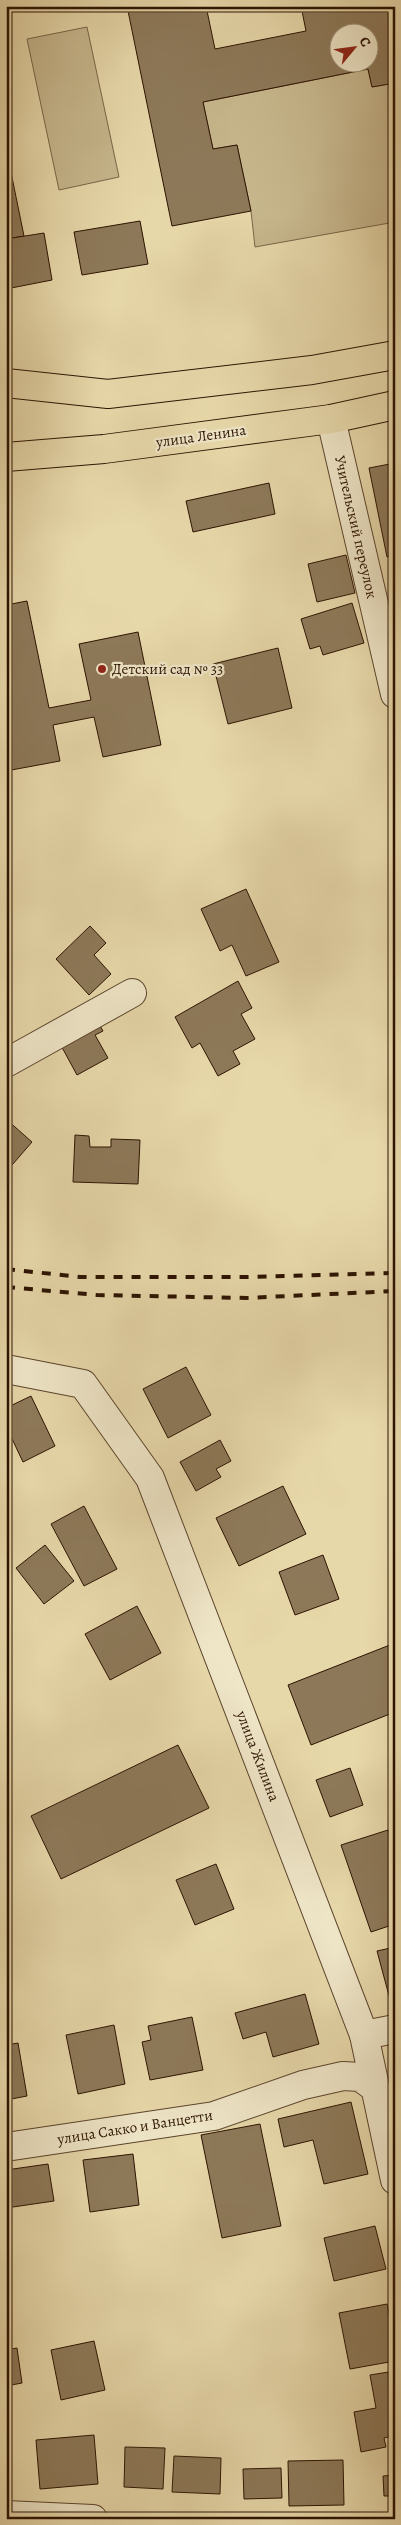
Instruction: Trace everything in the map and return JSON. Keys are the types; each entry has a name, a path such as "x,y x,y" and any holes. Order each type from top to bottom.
{"main road":[{"path":"6,383 108,394 312,370 395,355"},
{"name":"улица Ленина","path":"6,457 104,449 331,419 395,405"}],"street":[{"name":"Учительский переулок","path":"331,419 395,694"},
{"path":"6,1063 132,993"},
{"name":"улица Жилина","path":"6,1369 83,1384 150,1478 364,2035 395,2180"},
{"path":"364,2035 395,2028"},
{"name":"улица Сакко и Ванцетти","path":"6,2147 214,2116 303,2085 344,2076 360,2077 374,2087"},
{"path":"6,2515 93,2519"}],"shaded area":[{"path":"87,27 119,177 59,190 27,39"},
{"path":"353,72 369,72 372,87 395,83 395,222 255,247 251,211 237,145 213,149 203,102"}],"building":[{"path":"127,6 206,6 215,49 306,31 301,6 395,6 395,83 372,87 369,72 378,72 378,22 328,22 328,72 353,72 203,102 213,149 237,145 251,211 172,226"},
{"path":"6,148 24,236 6,239"},
{"path":"140,221 148,264 82,275 74,232"},
{"path":"44,233 52,280 6,289 6,239"},
{"path":"395,463 395,555 387,557 369,468"},
{"path":"269,483 275,514 193,532 186,501"},
{"path":"346,555 355,593 317,602 308,564"},
{"path":"27,601 49,708 91,700 79,644 138,632 161,745 103,757 94,717 53,725 60,761 6,771 6,605"},
{"path":"352,603 364,643 323,655 320,646 310,649 301,619"},
{"path":"278,648 292,708 228,724 213,664"},
{"path":"246,889 279,962 246,976 232,945 220,951 201,909"},
{"path":"90,926 106,943 94,955 111,974 89,995 56,959"},
{"path":"238,981 252,1008 241,1014 255,1039 233,1051 240,1064 218,1076 200,1043 192,1048 175,1017"},
{"path":"96,1019 103,1031 95,1035 108,1058 77,1075 58,1040"},
{"path":"6,1119 32,1142 6,1172"},
{"path":"75,1135 89,1136 90,1147 111,1147 111,1139 140,1140 138,1184 73,1182"},
{"path":"186,1367 211,1415 168,1438 143,1389"},
{"path":"31,1396 55,1446 23,1462 6,1426 6,1408"},
{"path":"220,1440 231,1461 216,1469 221,1477 196,1491 180,1462"},
{"path":"283,1486 306,1534 239,1566 216,1518"},
{"path":"84,1506 117,1569 84,1586 51,1524"},
{"path":"45,1545 74,1581 44,1604 16,1568"},
{"path":"323,1555 339,1599 295,1615 279,1572"},
{"path":"137,1606 161,1653 110,1680 85,1634"},
{"path":"395,1643 395,1712 311,1745 288,1685"},
{"path":"178,1745 209,1808 61,1879 31,1816"},
{"path":"350,1768 363,1805 330,1817 316,1780"},
{"path":"388,1830 395,1849 395,1924 371,1932 341,1845"},
{"path":"216,1864 234,1909 195,1925 176,1880"},
{"path":"395,1947 395,2018 377,1951"},
{"path":"305,1994 319,2044 273,2057 266,2032 243,2039 235,2013"},
{"path":"192,2017 203,2070 150,2080 142,2042 151,2040 148,2026"},
{"path":"114,2025 125,2084 78,2094 66,2035"},
{"path":"18,2043 27,2096 6,2100 6,2045"},
{"path":"351,2102 368,2174 324,2184 313,2140 284,2147 278,2119"},
{"path":"260,2124 281,2226 222,2238 201,2135"},
{"path":"133,2154 139,2205 90,2212 83,2160"},
{"path":"48,2164 54,2201 6,2208 6,2170"},
{"path":"375,2226 386,2269 334,2281 324,2238"},
{"path":"387,2304 395,2343 395,2361 350,2369 339,2313"},
{"path":"94,2341 105,2390 61,2400 51,2350"},
{"path":"17,2348 22,2383 6,2386 6,2350"},
{"path":"395,2371 395,2454 392,2436 384,2438 386,2447 361,2452 354,2412 376,2408 370,2375"},
{"path":"94,2435 98,2484 40,2489 36,2440"},
{"path":"125,2447 165,2448 163,2489 124,2487"},
{"path":"174,2456 221,2458 220,2494 172,2492"},
{"path":"343,2460 344,2505 289,2506 288,2461"},
{"path":"281,2468 282,2498 244,2499 243,2469"},
{"path":"395,2475 395,2496 384,2496 383,2476"}],"railway":[{"path":"6,1269 80,1277 247,1277 395,1273"},
{"path":"6,1287 97,1295 246,1298 395,1291"}],"place":[{"name":"Детский сад № 33","path":"102,669"}]}
